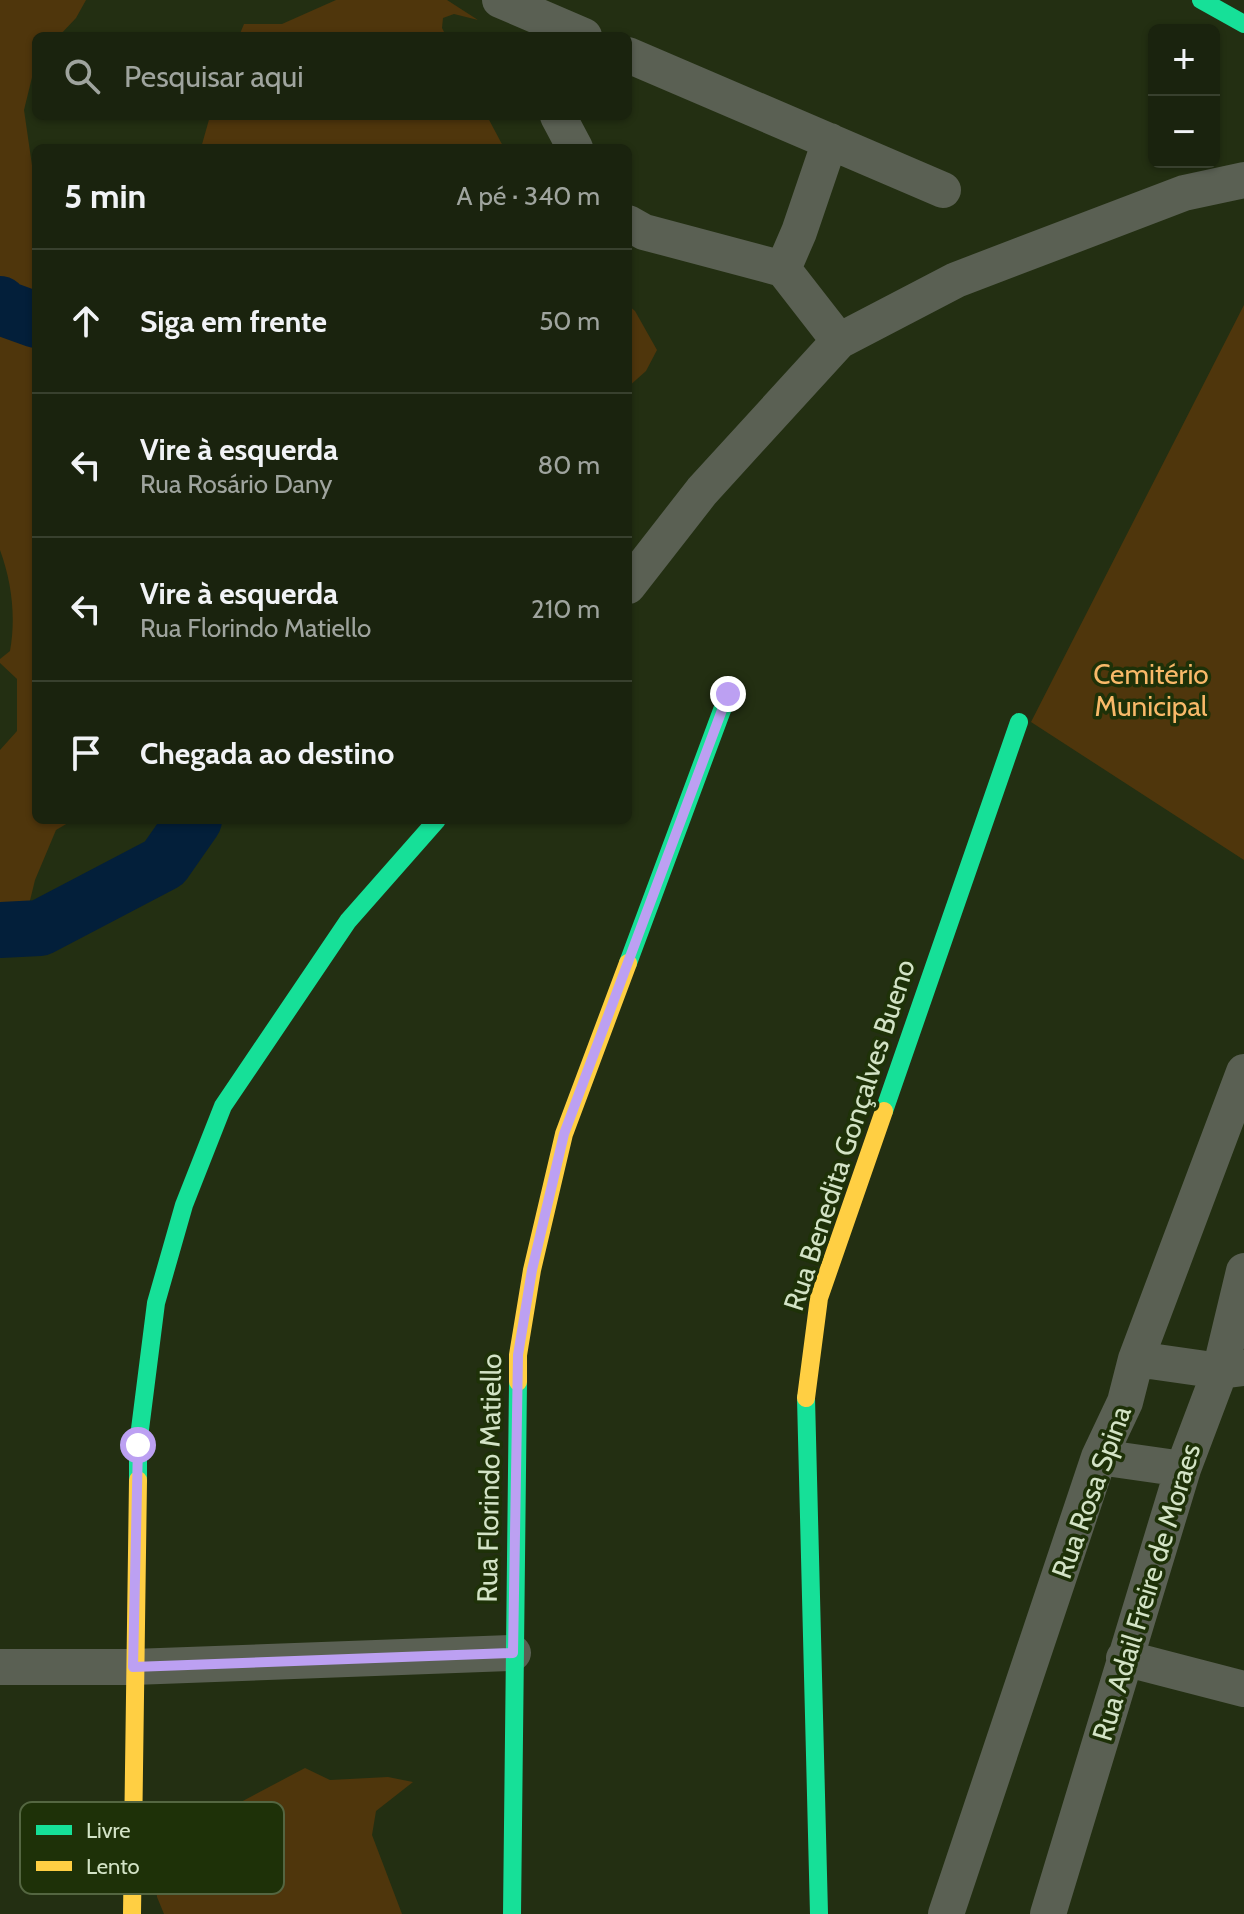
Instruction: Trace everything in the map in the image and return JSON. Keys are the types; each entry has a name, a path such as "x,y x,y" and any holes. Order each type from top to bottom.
{"street":[{"path":"498,0 513,32"},
{"path":"498,0 574,32"},
{"path":"1201,0 1244,24"},
{"path":"632,57 943,190"},
{"path":"560,120 573,144"},
{"path":"783,269 830,141"},
{"path":"632,581 702,491 839,341 956,280 1184,193 1244,180"},
{"path":"632,225 644,232 783,269 839,341"},
{"name":"Rua Florindo Matiello","path":"512,1914 518,1355 532,1270 564,1134 728,694"},
{"name":"Rua Benedita Gonçalves Bueno","path":"819,1914 806,1386 819,1298 1019,722"},
{"path":"132,1802 138,1445 156,1303 184,1205 223,1106 348,921 433,824"},
{"name":"Rua Rosa Spina","path":"946,1914 1099,1457 1125,1402 1136,1359 1244,1072"},
{"name":"Rua Adail Freire de Moraes","path":"1048,1914 1183,1469 1232,1370 1244,1271"},
{"path":"1136,1359 1232,1370"},
{"path":"1099,1457 1183,1469"},
{"path":"0,1667 133,1667 513,1653"},
{"path":"1124,1658 1244,1689"},
{"path":"132,1894 132,1914"}],"green space":[{"path":"0,0 86,0 76,18 63,32 32,32 32,77 24,110 32,165 32,824 66,824 56,830 35,880 25,921 12,922 0,930 0,750 17,731 17,679 0,663 0,659 10,651 13,613 0,550"},
{"path":"336,0 447,0 478,20 454,14 443,18 444,32 241,32 244,24 282,24"},
{"path":"209,120 489,120 502,144 202,144"},
{"name":"Cemitério Municipal","path":"1244,305 1244,860 1031,722"},
{"path":"632,308 657,350 646,371 632,383"},
{"path":"305,1768 330,1780 388,1777 413,1782 376,1811 372,1835 402,1914 164,1914 157,1894 284,1894 284,1802 241,1802"}],"waterway":[{"path":"0,304 3,308 32,319"},
{"path":"0,930 40,928 164,863 191,824"}],"traffic: fast":[{"path":"1201,0 1244,24"},
{"path":"628,963 728,694"},
{"path":"884,1111 1019,722"},
{"path":"138,1480 138,1445 156,1303 184,1205 223,1106 348,921 433,824"},
{"path":"512,1914 518,1382"},
{"path":"806,1398 819,1914"}],"traffic: slow":[{"path":"518,1382 518,1355 532,1270 564,1134 628,963"},
{"path":"806,1398 819,1298 884,1111"},
{"path":"134,1802 138,1480"},
{"path":"132,1894 132,1914"}],"route":[{"path":"138,1445 133,1667 513,1653 518,1355 532,1270 564,1134 728,694"}]}
